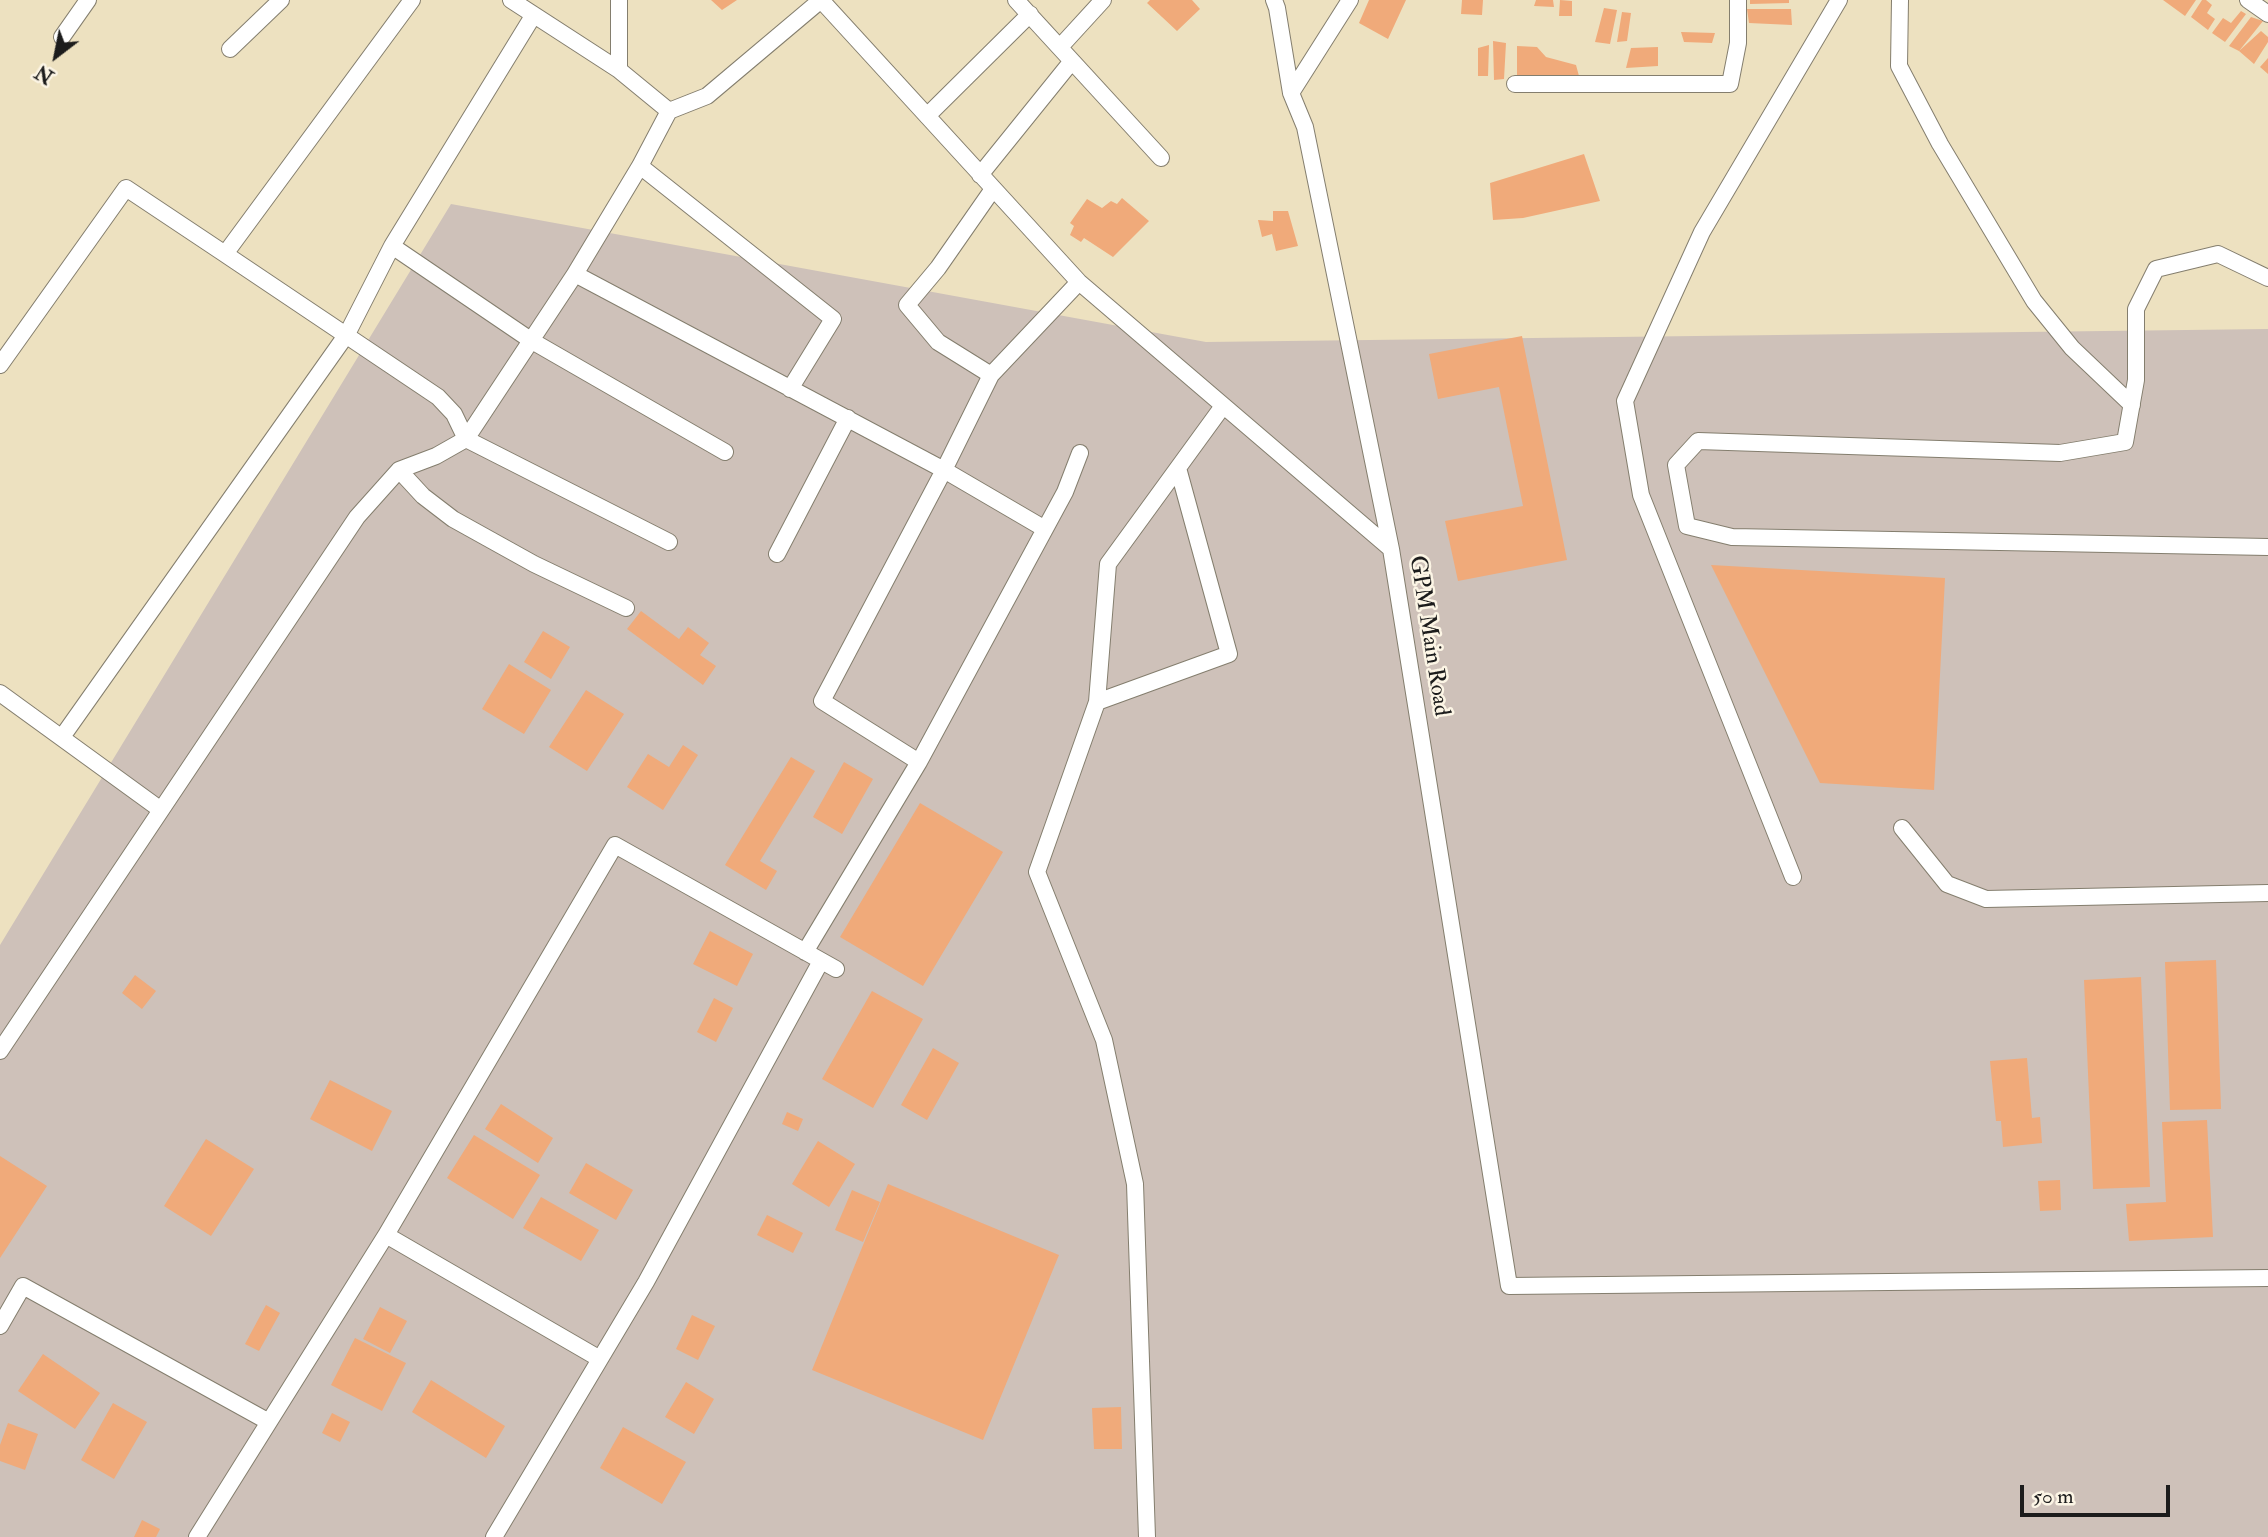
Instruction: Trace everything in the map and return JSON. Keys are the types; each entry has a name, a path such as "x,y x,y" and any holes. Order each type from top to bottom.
{"street":[{"path":"62,37 89,0"},
{"path":"230,49 281,0"},
{"path":"225,254 412,0"},
{"path":"510,0 619,70 669,111"},
{"path":"619,0 619,70"},
{"path":"0,1051 357,517 399,470 436,456 466,439 575,274 640,166 669,111 707,96 821,0 1079,282 1391,549"},
{"path":"1016,0 1161,158"},
{"path":"1060,47 1103,0"},
{"path":"1291,93 1350,0"},
{"path":"1515,83 1730,84 1738,43 1738,0"},
{"path":"1793,877 1641,495 1625,401 1702,232 1839,0"},
{"path":"1900,0 1899,66 1940,144 2034,301 2072,348 2132,405"},
{"path":"2248,0 2268,14"},
{"name":"GPM Main Road","path":"1273,3 1291,93 1305,127 1391,549 1509,1286 2268,1278"},
{"path":"927,116 1030,15"},
{"path":"62,737 347,334 392,246 533,16"},
{"path":"980,174 1072,61"},
{"path":"640,166 833,319 790,389"},
{"path":"0,365 127,188 438,397 454,414 466,439 669,542"},
{"path":"991,375 938,342 907,305 938,268 993,189"},
{"path":"392,246 532,341 725,452"},
{"path":"2268,278 2218,254 2156,269 2136,309 2136,380 2125,442 2060,453 1698,441 1676,465 1687,526 1732,537 2268,547"},
{"path":"575,274 944,470 1045,529"},
{"path":"919,762 822,701 991,375 1079,282"},
{"path":"1147,1537 1135,1184 1104,1040 1037,872 1097,702 1108,565 1223,406"},
{"path":"777,554 848,418"},
{"path":"805,952 919,762 1065,492 1080,453"},
{"path":"1097,702 1229,654 1178,468"},
{"path":"399,470 423,496 453,519 534,564 626,608"},
{"path":"0,693 161,810"},
{"path":"1902,828 1947,884 1986,899 2268,893"},
{"path":"197,1537 386,1235 615,845 829,965 646,1282 494,1537"},
{"path":"386,1235 600,1359"},
{"path":"0,1326 23,1286 269,1422"}],"shaded area":[{"path":"451,204 1206,342 2268,329 2268,1537 0,1537 0,945"}],"building":[{"path":"711,0 737,0 722,10"},
{"path":"1150,0 1192,0 1200,9 1177,31 1147,3"},
{"path":"1369,0 1406,0 1388,39 1359,23"},
{"path":"1462,0 1483,0 1482,15 1461,14"},
{"path":"1536,0 1553,0 1554,7 1534,6"},
{"path":"1560,0 1572,1 1572,16 1559,16"},
{"path":"1750,0 1789,0 1789,3 1750,4"},
{"path":"2163,0 2196,0 2185,16"},
{"path":"2202,0 2212,5 2207,13 2215,19 2208,30 2191,17"},
{"path":"1604,8 1617,10 1610,44 1595,42"},
{"path":"1747,9 1791,9 1792,25 1749,23"},
{"path":"2241,11 2246,14 2225,42 2212,33 2223,18 2231,23"},
{"path":"1622,12 1631,13 1627,41 1617,42"},
{"path":"2251,17 2263,21 2239,51 2229,46"},
{"path":"2261,31 2268,37 2268,42 2254,64 2239,51"},
{"path":"1681,32 1715,33 1712,43 1684,42"},
{"path":"1493,41 1506,43 1504,79 1494,80"},
{"path":"1489,45 1488,76 1478,76 1478,48"},
{"path":"1517,46 1537,47 1546,57 1576,65 1579,76 1517,77"},
{"path":"1658,47 1658,66 1626,68 1631,48"},
{"path":"2268,58 2268,74 2260,67"},
{"path":"1584,154 1600,201 1523,218 1493,220 1490,183"},
{"path":"1122,198 1149,221 1113,257 1084,238 1081,242 1070,235 1074,226 1070,223 1087,199 1102,208 1111,201 1117,204"},
{"path":"1273,211 1288,211 1298,246 1276,251 1272,234 1262,237 1258,220 1273,221"},
{"path":"1522,336 1567,560 1458,581 1445,521 1523,506 1499,387 1438,399 1429,354"},
{"path":"1711,565 1945,578 1934,790 1820,783"},
{"path":"641,611 679,639 688,627 709,643 700,655 716,666 703,685 627,629"},
{"path":"543,631 570,647 551,679 524,662"},
{"path":"509,664 551,690 524,734 482,709"},
{"path":"586,690 624,714 587,771 549,747"},
{"path":"683,745 698,755 663,810 627,787 648,754 669,767"},
{"path":"791,757 815,771 760,861 777,871 766,890 725,865"},
{"path":"844,762 873,779 842,834 813,817"},
{"path":"920,803 1003,852 923,986 840,937"},
{"path":"710,931 753,954 737,986 693,964"},
{"path":"2216,960 2221,1109 2170,1110 2165,962"},
{"path":"135,975 156,991 142,1009 122,993"},
{"path":"2141,977 2150,1187 2093,1189 2084,980"},
{"path":"872,991 923,1019 873,1108 822,1079"},
{"path":"714,998 733,1008 716,1042 697,1032"},
{"path":"933,1048 959,1063 927,1120 901,1105"},
{"path":"2027,1058 2032,1118 2040,1117 2042,1143 2003,1147 2001,1121 1996,1121 1990,1061"},
{"path":"330,1080 392,1111 372,1151 310,1119"},
{"path":"501,1104 553,1138 538,1163 485,1129"},
{"path":"787,1112 803,1119 798,1131 782,1124"},
{"path":"2207,1120 2213,1237 2129,1241 2126,1204 2166,1202 2162,1122"},
{"path":"474,1135 540,1175 513,1219 447,1178"},
{"path":"206,1139 254,1169 211,1236 164,1206"},
{"path":"818,1141 855,1164 829,1207 792,1184"},
{"path":"0,1156 47,1186 0,1258"},
{"path":"586,1163 633,1190 616,1220 569,1193"},
{"path":"2060,1180 2061,1210 2040,1211 2038,1181"},
{"path":"888,1184 1059,1255 983,1440 812,1370"},
{"path":"852,1190 880,1202 863,1242 835,1230"},
{"path":"541,1197 599,1230 581,1261 523,1228"},
{"path":"767,1215 803,1233 793,1253 757,1235"},
{"path":"266,1305 280,1313 259,1351 245,1344"},
{"path":"380,1307 407,1321 390,1353 363,1339"},
{"path":"692,1315 715,1326 698,1360 676,1349"},
{"path":"355,1338 406,1363 382,1411 331,1385"},
{"path":"43,1354 100,1393 75,1429 18,1391"},
{"path":"431,1380 505,1426 486,1458 412,1412"},
{"path":"686,1382 714,1399 694,1434 665,1417"},
{"path":"113,1403 147,1422 114,1479 81,1460"},
{"path":"1121,1407 1122,1449 1094,1449 1092,1408"},
{"path":"332,1413 350,1422 340,1442 322,1433"},
{"path":"8,1423 38,1434 25,1470 0,1461 0,1445"},
{"path":"623,1427 686,1462 662,1504 600,1468"},
{"path":"142,1520 160,1529 156,1537 134,1537"}]}
